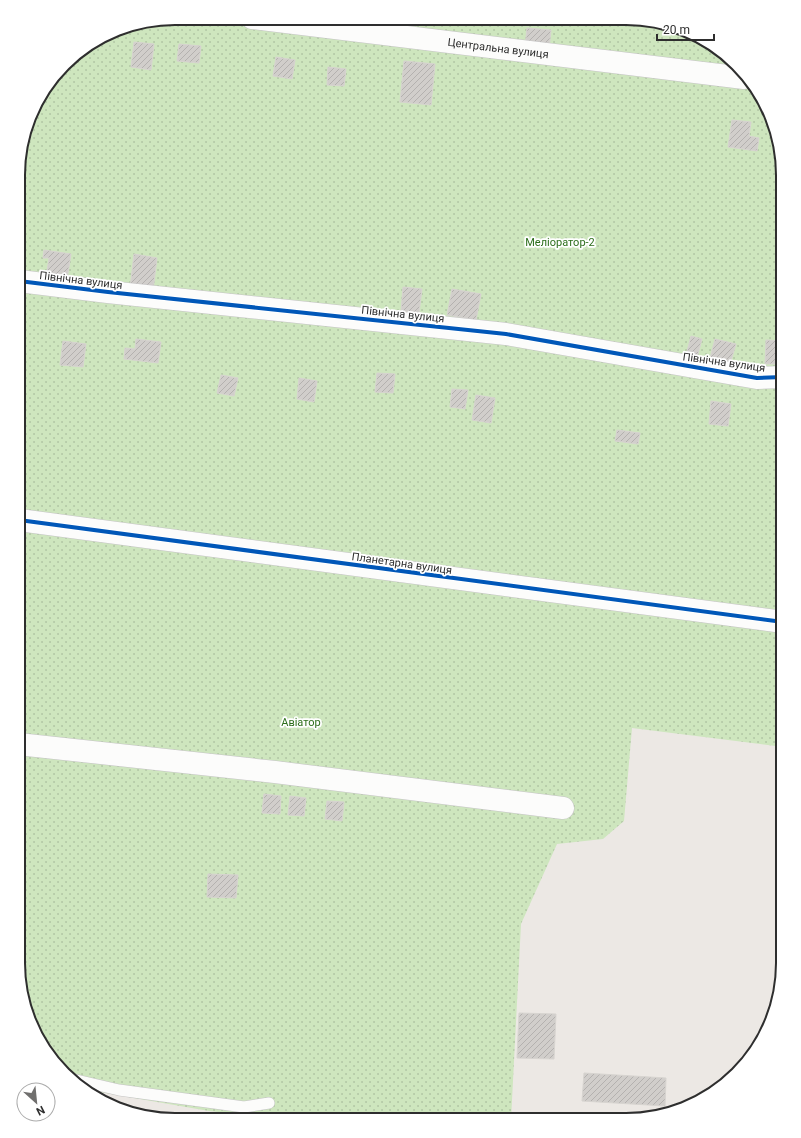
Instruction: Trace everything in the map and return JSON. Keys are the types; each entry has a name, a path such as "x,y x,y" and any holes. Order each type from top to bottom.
{"street":[{"name":"Центральна вулиця","path":"309,25 740,78"},
{"name":"Північна вулиця","path":"25,282 116,293 506,334 757,378 776,377"},
{"name":"Планетарна вулиця","path":"25,521 776,621"},
{"path":"25,745 275,772 563,808"}],"lane":[{"path":"84,1082 119,1090 244,1107 268,1103"}],"green space":[{"path":"165,25 636,25 665,30 692,40 725,62 739,76 751,92 765,118 771,136 775,156 776,746 632,728 624,821 603,839 557,844 521,924 511,1113 228,1113 98,1092 92,1088 76,1076 62,1062 45,1038 36,1020 30,1002 26,982 25,165 30,136 40,109 62,76 76,62 92,50 118,36 136,30"}],"building":[{"path":"527,28 551,30 549,49 525,47"},
{"path":"134,42 154,44 151,70 131,67"},
{"path":"179,44 201,46 199,63 177,61"},
{"path":"276,57 295,60 292,79 273,76"},
{"path":"404,61 435,64 431,105 400,102"},
{"path":"328,67 346,69 344,86 327,85"},
{"path":"732,120 751,122 749,136 759,138 757,151 728,147"},
{"path":"44,250 71,254 67,280 46,277 49,258 43,258"},
{"path":"134,254 157,258 153,291 130,288"},
{"path":"403,287 422,289 419,313 401,311"},
{"path":"452,289 481,294 476,320 447,315"},
{"path":"691,336 702,339 697,358 686,355"},
{"path":"136,339 161,342 158,363 124,359 125,348 135,349"},
{"path":"715,339 736,344 730,364 710,358"},
{"path":"766,340 776,341 776,364 765,364"},
{"path":"63,341 86,344 83,367 60,365"},
{"path":"377,373 395,374 393,393 375,392"},
{"path":"221,375 238,378 234,396 217,393"},
{"path":"299,378 317,381 314,402 297,399"},
{"path":"452,389 468,390 465,409 450,407"},
{"path":"476,395 495,398 491,423 472,420"},
{"path":"711,401 731,404 728,426 709,424"},
{"path":"617,430 640,433 638,444 615,441"},
{"path":"264,794 281,796 280,814 262,813"},
{"path":"290,796 306,798 304,816 288,815"},
{"path":"327,801 344,802 342,821 325,819"},
{"path":"208,874 238,875 236,898 207,897"},
{"path":"519,1013 556,1014 554,1059 517,1058"},
{"path":"584,1073 666,1078 665,1106 582,1101"}],"cycle path":[{"path":"25,282 108,292 506,334 757,378 776,377"},
{"path":"25,521 776,621"}],"park label":[{"name":"Меліоратор-2","path":"560,242"},
{"name":"Авіатор","path":"301,722"}]}
